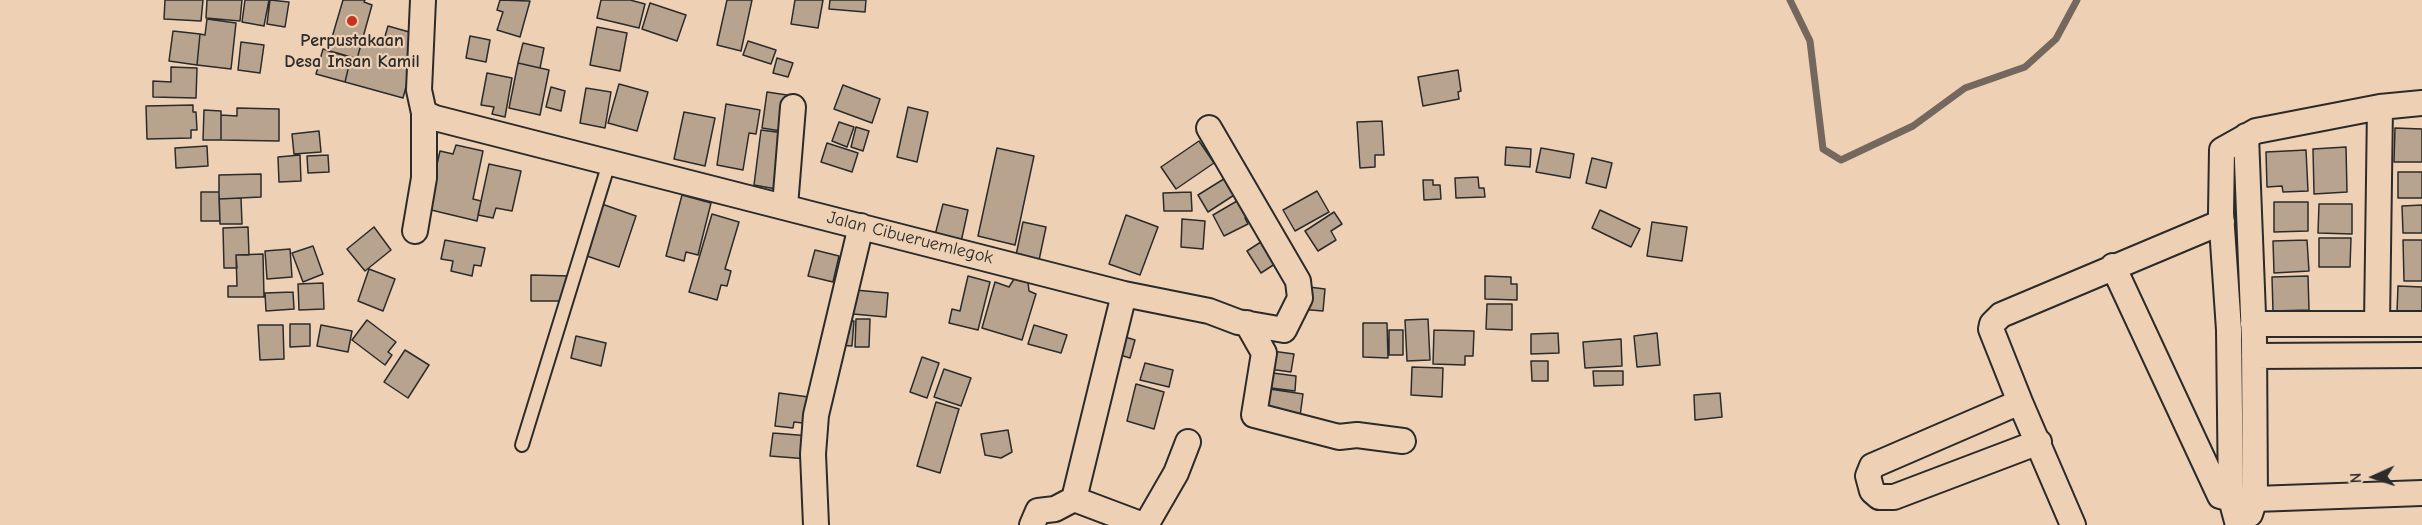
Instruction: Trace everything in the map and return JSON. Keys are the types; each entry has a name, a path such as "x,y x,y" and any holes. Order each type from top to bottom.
{"street":[{"path":"415,231 424,178 424,113 419,90 423,0"},
{"path":"2238,525 2231,499 2229,330 2222,222 2222,150 2256,131 2380,107 2422,103"},
{"path":"784,206 794,107"},
{"path":"2377,324 2380,107"},
{"name":"Jalan Cibueruemlegok","path":"424,113 435,118 609,163 1124,294 1209,311 1248,323 1284,330 1300,298 1298,280 1209,128"},
{"path":"2246,136 2254,356 2256,499 2246,525"},
{"path":"2073,525 1991,329 1995,320 2113,266 2222,222"},
{"path":"816,525 813,454 816,415 861,226"},
{"path":"2113,266 2220,496 2231,499 2256,499 2422,493"},
{"path":"1074,499 1124,294"},
{"path":"1248,323 1264,353 1254,415 1339,437 1357,435 1403,441"},
{"path":"2253,324 2422,324"},
{"path":"2254,356 2422,355"},
{"path":"2020,402 1872,466 1868,476 1872,491 1879,497 1894,497 2039,442"},
{"path":"1032,525 1038,511 1055,509 1074,499 1145,525 1176,473 1188,442"}],"lane":[{"path":"522,445 609,163"}],"building":[{"path":"165,0 203,0 201,21 164,19"},
{"path":"207,0 242,0 240,21 206,18"},
{"path":"245,0 269,0 264,26 242,22"},
{"path":"270,0 289,2 285,27 267,24"},
{"name":"Perpustakaan Desa Insan Kamil","path":"343,0 365,0 364,2 372,5 357,59 328,51"},
{"path":"500,0 530,1 520,37 497,30 503,12 497,10"},
{"path":"601,0 630,0 645,4 639,28 597,18"},
{"path":"727,0 752,0 741,51 717,45"},
{"path":"795,0 823,0 818,28 791,24"},
{"path":"830,0 866,0 865,12 829,9"},
{"path":"650,3 686,15 677,41 642,29"},
{"path":"207,19 236,23 231,69 197,65 200,34 205,35"},
{"path":"388,26 420,35 403,98 345,82 351,57 357,59 363,37 383,43"},
{"path":"597,27 627,33 620,71 590,65"},
{"path":"173,31 200,34 197,65 169,61"},
{"path":"470,36 490,40 486,62 466,58"},
{"path":"748,41 776,50 771,64 743,55"},
{"path":"241,42 264,45 260,73 238,70"},
{"path":"523,43 544,48 540,68 518,63"},
{"path":"323,49 351,57 345,82 316,74"},
{"path":"777,58 793,63 788,77 773,73"},
{"path":"518,63 549,70 540,115 509,108"},
{"path":"171,67 197,68 196,98 153,97 153,81 171,82"},
{"path":"1458,70 1461,91 1458,92 1459,99 1423,106 1418,77"},
{"path":"487,73 512,78 505,117 492,114 494,107 481,105"},
{"path":"619,84 648,92 637,131 608,123"},
{"path":"843,85 880,99 872,123 834,109"},
{"path":"551,87 565,91 561,111 546,107"},
{"path":"586,88 611,92 605,128 580,123"},
{"path":"767,92 787,95 781,131 762,128"},
{"path":"726,104 760,110 756,134 749,133 743,170 717,165"},
{"path":"193,105 193,112 196,112 197,130 191,130 191,138 147,139 146,106"},
{"path":"908,107 928,112 917,162 897,157"},
{"path":"237,108 279,109 279,141 221,140 221,115 237,116"},
{"path":"204,110 221,111 221,140 203,140"},
{"path":"684,112 715,118 705,166 674,159"},
{"path":"1382,121 1384,155 1375,155 1375,167 1360,168 1357,122"},
{"path":"839,122 854,127 847,147 832,141"},
{"path":"856,127 869,131 863,151 851,147"},
{"path":"2395,128 2422,129 2422,162 2394,162"},
{"path":"761,130 784,133 776,189 754,185"},
{"path":"319,131 321,152 294,154 292,134"},
{"path":"1199,141 1214,163 1176,189 1161,167"},
{"path":"827,143 858,153 852,172 821,162"},
{"path":"456,145 483,151 473,199 481,201 477,221 427,209 440,151 453,154"},
{"path":"207,146 208,166 176,168 175,148"},
{"path":"1506,147 1531,149 1530,167 1505,165"},
{"path":"2346,147 2347,192 2314,194 2313,149"},
{"path":"997,148 1034,156 1015,245 978,236"},
{"path":"1541,148 1574,154 1570,178 1536,172"},
{"path":"2306,150 2308,191 2283,192 2282,186 2267,187 2266,152"},
{"path":"300,155 301,181 279,182 278,157"},
{"path":"328,155 329,172 308,173 307,156"},
{"path":"1592,158 1612,163 1606,188 1586,183"},
{"path":"489,164 521,171 512,211 496,208 493,218 478,215"},
{"path":"1235,172 1245,188 1208,212 1198,195"},
{"path":"2398,172 2422,172 2422,198 2398,198"},
{"path":"261,174 261,197 219,199 219,175"},
{"path":"1478,177 1479,188 1484,188 1485,197 1456,198 1455,178"},
{"path":"1423,180 1433,180 1433,185 1440,185 1441,199 1424,200"},
{"path":"1317,191 1329,212 1295,231 1283,210"},
{"path":"201,192 219,192 220,221 201,221"},
{"path":"1191,192 1192,211 1164,211 1163,193"},
{"path":"682,195 711,203 698,255 686,252 684,261 666,256"},
{"path":"241,198 242,224 220,224 219,199"},
{"path":"1237,201 1240,206 1246,203 1252,215 1245,218 1248,224 1224,236 1213,215"},
{"path":"2274,202 2308,202 2308,231 2274,232"},
{"path":"599,203 636,216 619,267 581,254"},
{"path":"943,204 968,210 961,242 935,235"},
{"path":"2319,204 2352,204 2352,234 2318,233"},
{"path":"2422,205 2422,233 2403,233 2402,206"},
{"path":"1600,210 1640,229 1631,247 1592,228"},
{"path":"1334,212 1342,224 1331,231 1336,240 1318,251 1305,231"},
{"path":"712,214 739,222 725,269 731,271 727,286 721,285 717,300 689,292"},
{"path":"1126,215 1158,227 1140,275 1109,264"},
{"path":"1182,219 1205,221 1203,249 1181,247"},
{"path":"1023,222 1046,227 1038,265 1015,260"},
{"path":"1652,222 1687,227 1682,261 1647,256"},
{"path":"248,227 249,255 236,255 237,268 224,268 223,228"},
{"path":"374,227 391,250 365,271 347,249"},
{"path":"1270,236 1284,258 1261,273 1247,251"},
{"path":"2319,238 2351,238 2350,267 2319,267"},
{"path":"445,240 485,248 481,266 474,265 472,276 451,271 453,261 441,259"},
{"path":"2307,240 2309,271 2274,273 2273,241"},
{"path":"2403,240 2422,240 2422,281 2404,281"},
{"path":"313,246 323,274 303,282 292,253"},
{"path":"290,249 292,277 267,279 265,251"},
{"path":"815,250 839,256 833,282 808,276"},
{"path":"263,254 264,297 228,297 228,286 237,286 236,255"},
{"path":"369,269 395,279 383,311 358,301"},
{"path":"531,275 570,276 563,301 531,301"},
{"path":"968,276 990,282 978,330 949,323 952,309 960,311"},
{"path":"1485,276 1511,277 1511,284 1517,284 1517,300 1485,299"},
{"path":"2308,276 2309,310 2273,311 2272,277"},
{"path":"1014,279 1028,282 1029,291 1036,294 1022,340 982,328 995,282 1009,287"},
{"path":"323,283 324,309 299,310 298,284"},
{"path":"1301,286 1325,289 1323,311 1299,309"},
{"path":"2398,286 2422,287 2422,313 2397,312"},
{"path":"855,290 888,293 886,317 853,314"},
{"path":"293,292 294,309 266,311 265,293"},
{"path":"1487,304 1512,304 1512,330 1486,329"},
{"path":"856,319 870,319 869,347 855,347"},
{"path":"1428,319 1430,360 1407,361 1405,320"},
{"path":"367,320 396,342 388,352 392,355 385,365 352,340"},
{"path":"839,320 854,321 852,346 837,345"},
{"path":"1363,323 1387,323 1388,358 1363,357"},
{"path":"290,324 310,324 310,346 290,347"},
{"path":"258,325 283,325 284,359 260,360"},
{"path":"321,325 352,331 348,352 317,346"},
{"path":"1034,325 1067,335 1061,353 1028,344"},
{"path":"1389,330 1403,330 1403,355 1389,355"},
{"path":"1434,330 1474,331 1473,356 1465,356 1465,365 1433,364"},
{"path":"1558,333 1559,353 1531,354 1531,334"},
{"path":"1657,333 1660,365 1637,367 1634,336"},
{"path":"576,336 606,343 601,366 571,358"},
{"path":"1122,336 1135,340 1130,358 1117,354"},
{"path":"1621,339 1622,366 1585,368 1583,342"},
{"path":"405,350 429,365 408,398 384,382"},
{"path":"1272,351 1294,354 1291,372 1269,369"},
{"path":"922,357 939,363 927,398 910,392"},
{"path":"1531,361 1548,361 1548,381 1532,381"},
{"path":"1145,363 1173,370 1169,387 1140,380"},
{"path":"1412,367 1443,368 1442,397 1411,395"},
{"path":"944,369 971,378 961,406 934,397"},
{"path":"1593,371 1623,371 1623,385 1594,386"},
{"path":"1265,372 1296,376 1295,391 1263,387"},
{"path":"1136,384 1164,392 1154,429 1127,421"},
{"path":"1263,388 1303,394 1300,416 1260,410"},
{"path":"779,393 816,398 812,424 794,422 793,428 775,426"},
{"path":"1720,393 1722,417 1695,420 1694,395"},
{"path":"936,402 959,409 940,473 917,466"},
{"path":"1008,430 1012,452 1001,458 985,455 981,434"},
{"path":"773,433 810,436 808,459 770,456"}],"waterway":[{"path":"1790,0 1810,41 1823,149 1841,160 1913,126 1965,88 2025,67 2056,39 2077,0"}],"place":[{"name":"Perpustakaan Desa Insan Kamil","path":"352,21"}]}
